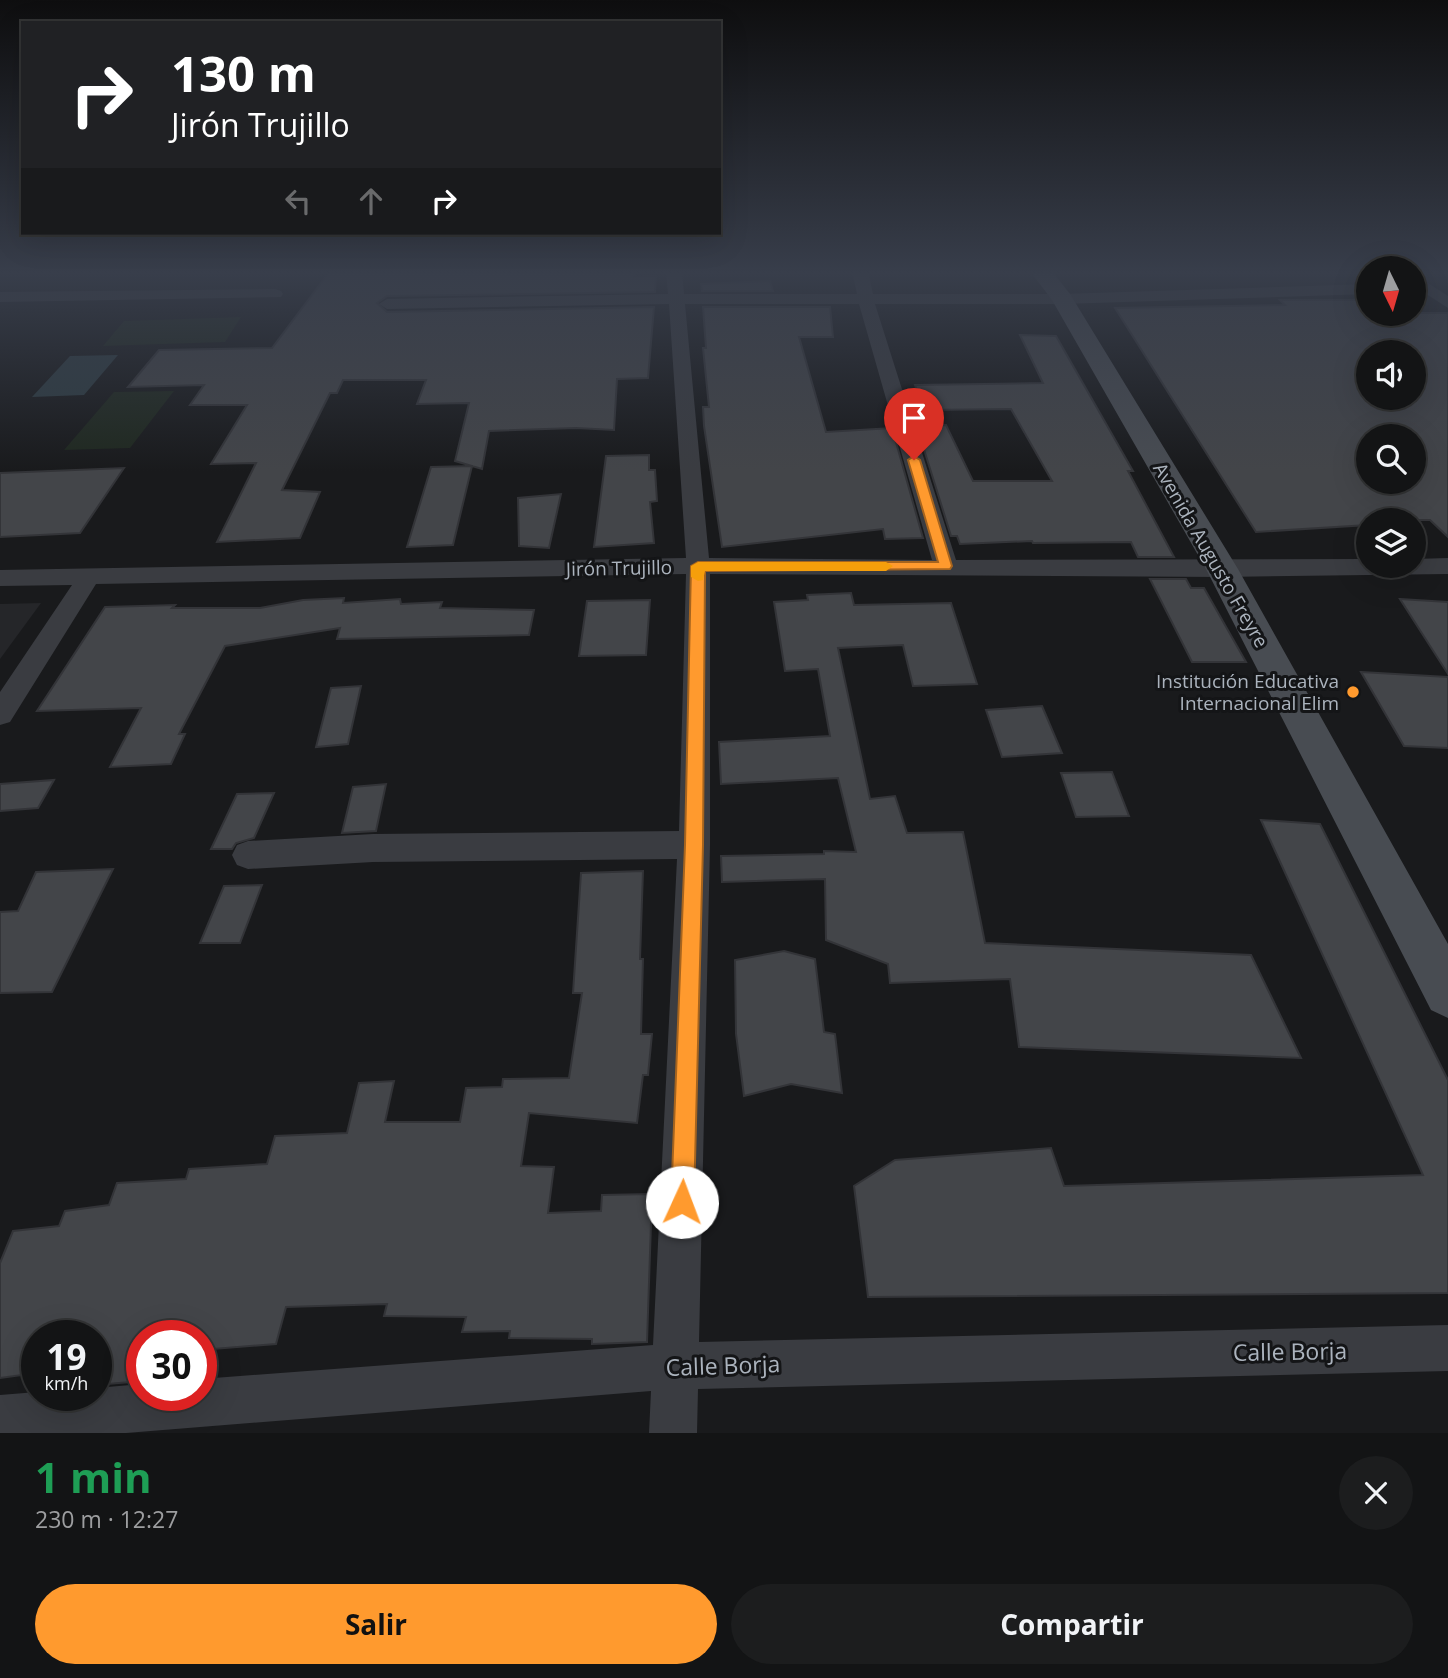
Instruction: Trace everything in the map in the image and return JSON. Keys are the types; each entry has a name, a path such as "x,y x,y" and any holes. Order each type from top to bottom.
{"main road":[{"name":"Avenida Augusto Freyre","path":"1085,338 1222,569 1448,993"}],"street":[{"path":"673,1433 694,845 698,566 679,338"},
{"path":"877,338 946,566"},
{"name":"Jirón Trujillo","path":"0,578 698,566 1222,569 1448,566"},
{"path":"0,715 89,577"},
{"path":"248,855 373,848 694,845"},
{"name":"Calle Borja","path":"0,1419 677,1366 1448,1348"}],"shaded area":[{"path":"110,338 228,338 225,342 103,346"},
{"path":"118,355 84,395 32,397 70,356"},
{"path":"174,391 130,448 64,450 114,392"},
{"path":"41,603 0,659 0,604"}],"building":[{"path":"280,338 651,338 648,378 617,379 614,430 576,428 489,431 482,469 455,461 469,403 417,404 426,380 343,380 337,393 330,393 282,490 320,492 300,538 217,542 256,463 211,464 247,405 190,405 204,385 128,387 159,350 272,348"},
{"path":"705,338 799,338 826,432 892,428 923,538 885,539 883,529 722,547 704,426 703,407 709,407 703,348 706,348"},
{"path":"1021,338 1057,338 1133,471 1128,471 1174,557 1138,557 1131,542 1032,541 960,544 957,536 951,536 917,427 946,425 973,481 1052,481 1011,409 923,410 915,385 1043,383"},
{"path":"1134,338 1448,338 1448,537 1430,520 1426,520 1426,508 1356,508 1356,526 1256,532"},
{"path":"649,455 649,470 655,470 657,501 650,502 654,543 594,547 606,456"},
{"path":"472,466 453,545 407,547 431,467"},
{"path":"124,468 80,533 0,537 0,473"},
{"path":"561,494 549,548 519,546 518,498"},
{"path":"1150,579 1186,579 1191,588 1204,588 1246,662 1192,662"},
{"path":"851,593 854,605 951,603 977,684 913,686 903,645 838,648 870,799 895,796 907,833 963,832 985,943 1251,955 1301,1058 1019,1047 1010,979 890,983 888,964 826,940 825,879 722,882 721,856 856,852 838,778 721,784 719,742 830,736 818,669 785,671 774,602 808,600 807,595"},
{"path":"344,598 343,603 400,599 401,604 442,602 440,608 534,610 529,635 337,639 340,628 225,646 179,734 185,734 171,764 110,767 141,708 37,711 105,607 175,605 172,608 260,608 303,600"},
{"path":"1400,599 1448,602 1448,674"},
{"path":"650,600 646,655 579,656 587,601"},
{"path":"1361,672 1448,677 1448,748 1404,746"},
{"path":"361,686 348,744 316,747 331,688"},
{"path":"1042,706 1062,753 1002,757 986,710"},
{"path":"1112,772 1129,816 1076,817 1061,773"},
{"path":"54,780 38,808 0,811 0,784"},
{"path":"386,784 376,831 342,833 353,787"},
{"path":"274,793 254,838 236,843 232,849 211,849 237,794"},
{"path":"1261,820 1320,824 1448,1080 1448,1293 868,1297 854,1186 895,1160 1051,1148 1064,1186 1423,1175"},
{"path":"113,869 52,992 0,993 0,912 18,911 36,872"},
{"path":"643,871 641,1034 652,1034 648,1075 643,1075 637,1123 529,1113 521,1166 554,1167 548,1213 601,1211 602,1195 652,1194 647,1342 592,1344 592,1339 509,1338 510,1331 462,1332 466,1317 384,1316 387,1304 286,1307 276,1344 217,1349 217,1320 126,1320 126,1382 112,1384 112,1320 21,1320 21,1375 0,1378 0,1263 13,1231 59,1226 65,1211 109,1205 117,1183 186,1179 189,1169 267,1164 275,1136 347,1133 359,1083 394,1081 385,1122 460,1122 466,1088 502,1087 503,1079 569,1078 582,993 573,993 581,873"},
{"path":"262,885 240,943 200,943 224,886"},
{"path":"784,951 815,959 824,1032 835,1034 842,1093 791,1084 744,1096 736,1034 735,960"}],"slow traffic":[{"path":"698,577 698,566 886,566"}],"place":[{"name":"Institución Educativa Internacional Elim","path":"1353,692"}],"route":[{"path":"682,1202 694,845 698,566 946,566 914,460"}]}
